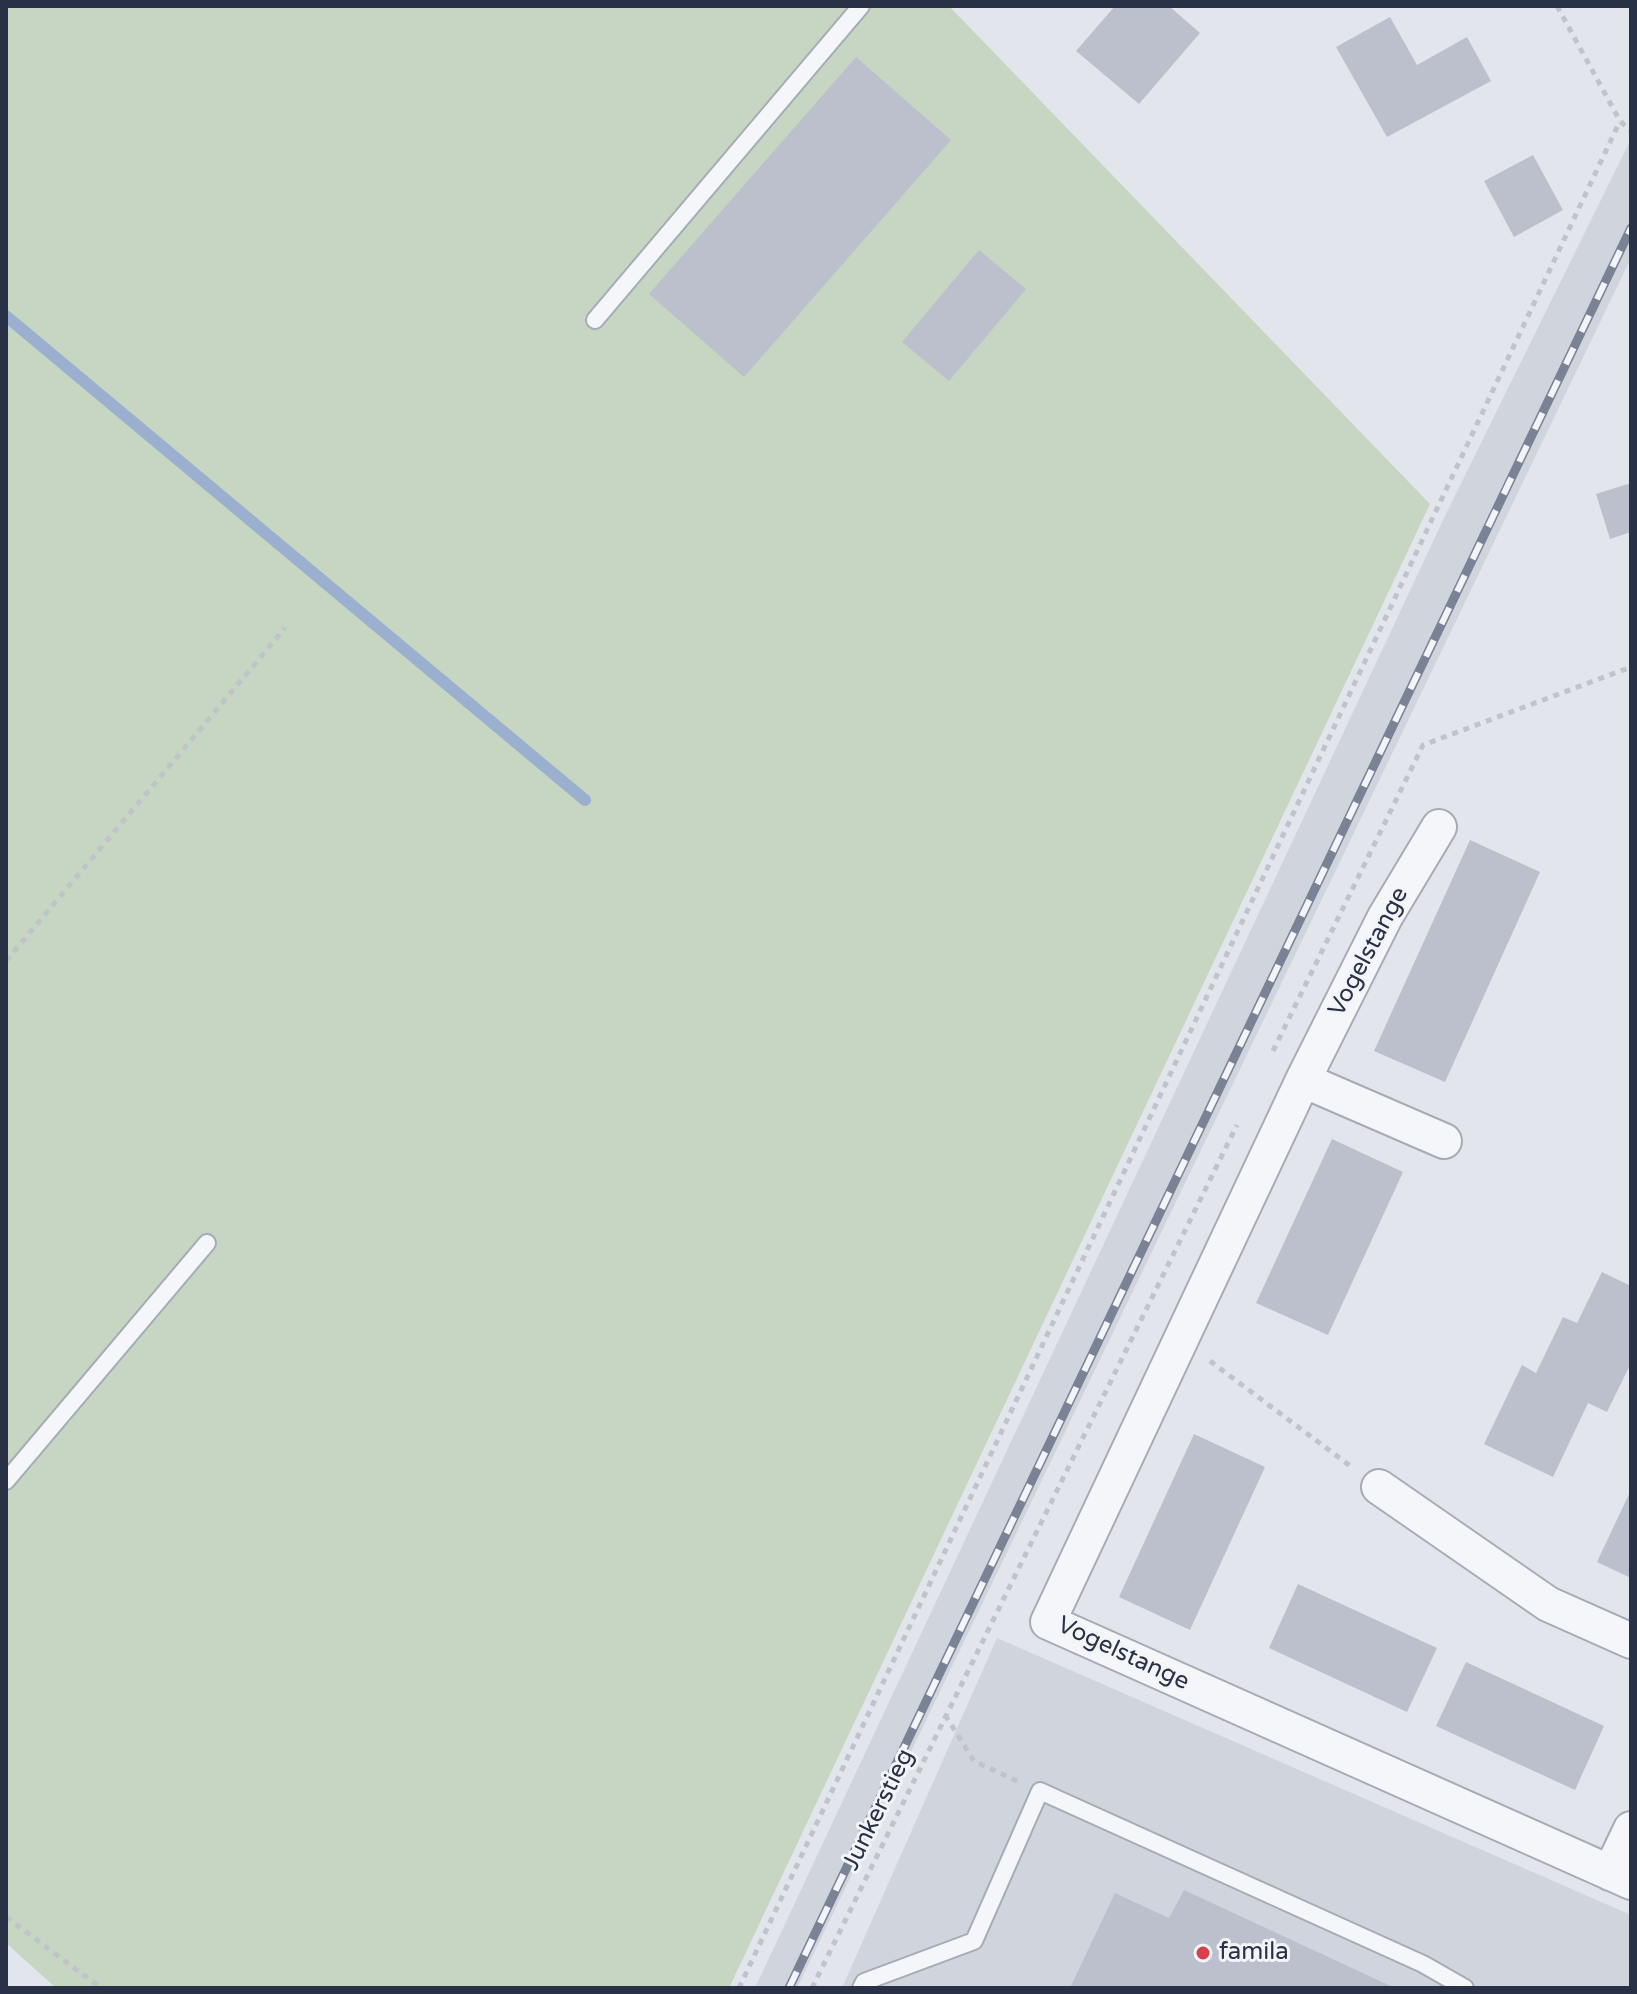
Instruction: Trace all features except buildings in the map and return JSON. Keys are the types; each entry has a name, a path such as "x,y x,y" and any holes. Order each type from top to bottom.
{"street":[{"name":"Vogelstange","path":"1439,827 1385,917 1303,1080 1048,1622 1621,1878 1631,1829"},
{"path":"1303,1080 1444,1141"},
{"path":"1379,1487 1548,1604 1631,1641"}],"lane":[{"path":"595,320 861,6"},
{"path":"6,1481 207,1243"},
{"path":"861,1988 864,1982 974,1941 1040,1791 1423,1964 1465,1988"}],"path":[{"path":"1557,6 1620,121 1631,131"},
{"path":"739,1988 1620,121"},
{"path":"6,961 285,628"},
{"path":"1181,1338 1379,1487"},
{"name":"Junkerstieg","path":"812,1988 978,1647"},
{"path":"945,1715 974,1761 1040,1791"},
{"path":"6,1917 101,1988"}],"shaded area":[{"path":"1631,139 1631,258 797,1988 755,1988 1444,518"},
{"path":"997,1638 1631,1915 1631,1988 842,1988"}],"green space":[{"path":"6,6 949,6 1430,504 729,1988 56,1988 6,1943"}],"waterway":[{"path":"6,316 585,800"}],"railway":[{"path":"789,1988 1631,228"}],"place":[{"name":"famila","path":"1203,1953"}]}
